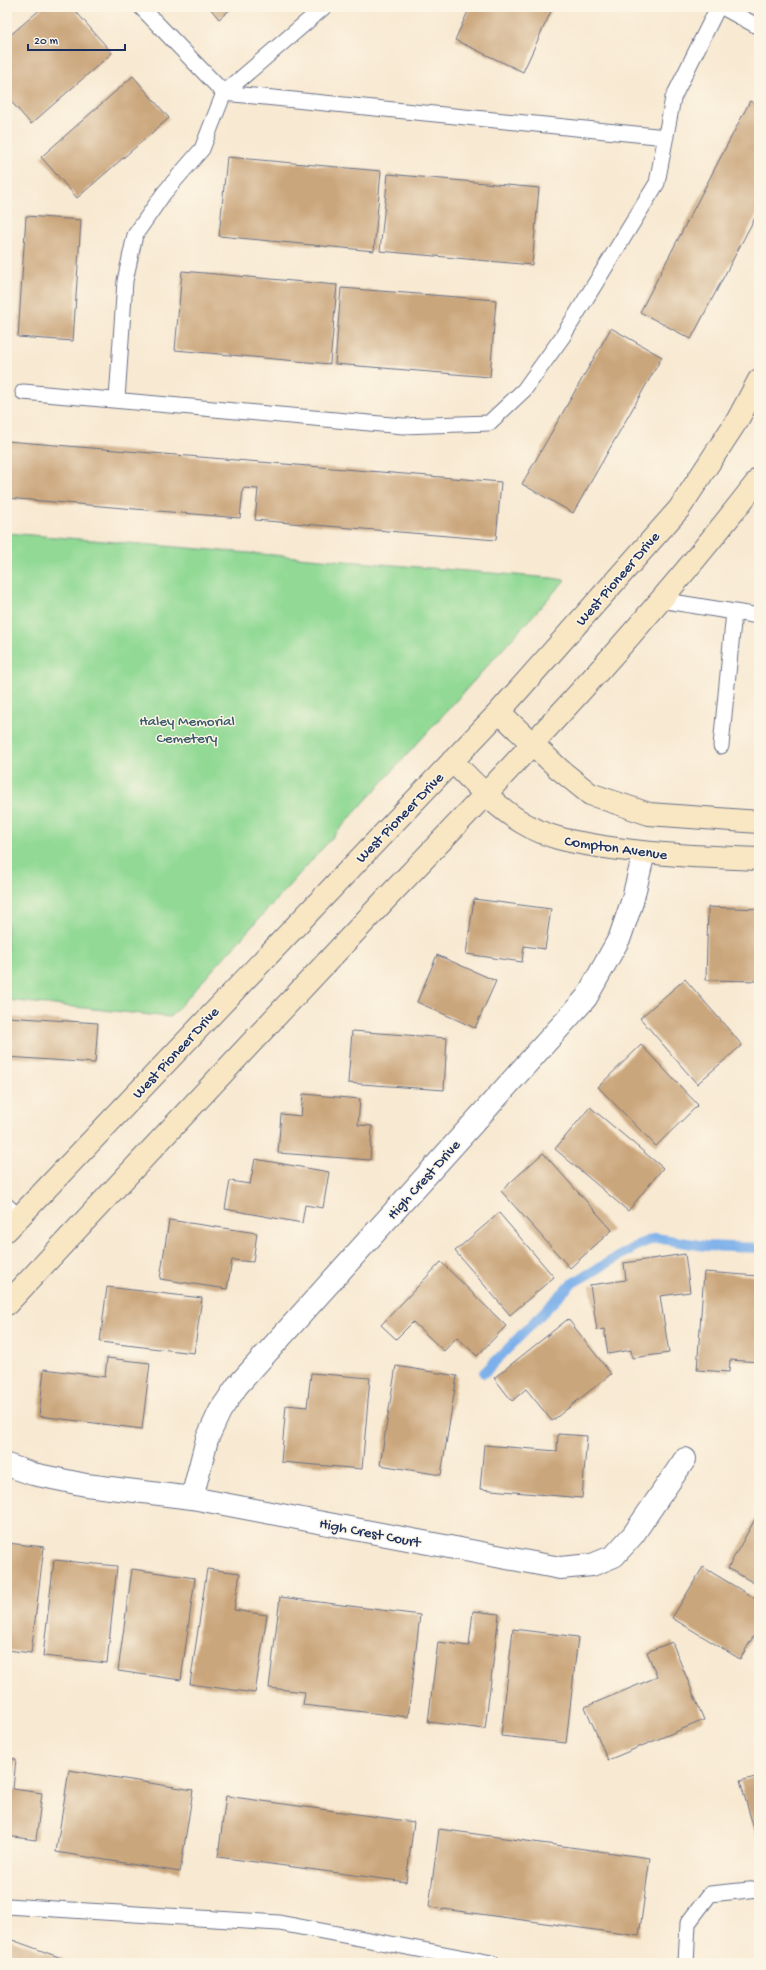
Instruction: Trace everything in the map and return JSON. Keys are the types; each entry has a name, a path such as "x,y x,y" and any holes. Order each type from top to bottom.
{"main road":[{"name":"West Pioneer Drive","path":"11,1218 499,712 679,508 738,419 759,380"},
{"path":"7,1304 235,1059 533,744 706,548 759,479"},
{"path":"499,712 559,769 590,794 649,814 759,822"},
{"name":"Compton Avenue","path":"452,761 486,794 525,824 562,841 644,854 759,859"}],"street":[{"name":"High Crest Drive","path":"192,1498 207,1439 220,1411 237,1386 586,998 620,937 632,902 644,854"},
{"name":"High Crest Court","path":"7,1465 32,1474 86,1485 192,1498 560,1568 592,1565 614,1556 634,1535 685,1459"}],"lane":[{"path":"140,7 224,93 666,138"},
{"path":"117,399 125,281 135,235 164,194 202,149 224,93 324,7"},
{"path":"23,392 117,399 403,426 489,423 524,390 563,336 657,183 673,98 718,7"},
{"path":"722,7 759,28"},
{"path":"660,600 759,616"},
{"path":"721,746 734,612"},
{"path":"686,1963 688,1923 710,1894 759,1889"},
{"path":"7,1906 279,1923 491,1963"}],"green space":[{"name":"Haley Memorial Cemetery","path":"7,533 565,580 170,1017 7,1000"}],"building":[{"path":"43,7 72,7 112,53 31,124 7,97 7,38"},
{"path":"209,7 233,7 219,19"},
{"path":"470,7 553,7 523,72 455,40"},
{"path":"133,76 169,118 77,198 41,157"},
{"path":"750,101 759,106 759,210 691,339 640,312"},
{"path":"227,157 381,171 374,251 219,236"},
{"path":"388,174 539,188 532,265 380,251"},
{"path":"26,216 81,220 73,341 18,337"},
{"path":"182,271 337,285 330,364 175,350"},
{"path":"341,288 496,300 490,377 335,364"},
{"path":"611,328 662,357 573,513 522,484"},
{"path":"7,441 501,482 496,540 255,520 258,489 243,488 240,518 7,498"},
{"path":"474,899 551,909 545,949 524,946 522,962 466,954"},
{"path":"708,907 759,909 759,981 706,980"},
{"path":"437,955 496,981 475,1028 417,1002"},
{"path":"685,979 742,1045 697,1084 640,1018"},
{"path":"7,1017 98,1023 95,1063 7,1057"},
{"path":"352,1031 447,1038 444,1090 348,1083"},
{"path":"641,1045 698,1105 656,1146 598,1087"},
{"path":"303,1094 360,1099 358,1125 372,1126 370,1160 278,1153 281,1114 301,1116"},
{"path":"590,1107 663,1168 628,1211 555,1149"},
{"path":"543,1153 612,1230 570,1268 501,1191"},
{"path":"255,1159 329,1172 323,1208 305,1205 302,1223 225,1209 230,1181 250,1184"},
{"path":"499,1213 554,1277 510,1315 455,1251"},
{"path":"169,1220 257,1233 253,1262 232,1260 227,1289 160,1279"},
{"path":"685,1254 690,1292 660,1296 669,1353 632,1358 631,1350 608,1354 604,1329 597,1330 590,1285 626,1280 624,1263"},
{"path":"441,1262 506,1326 477,1356 457,1337 444,1351 413,1322 396,1339 381,1325"},
{"path":"704,1272 759,1276 759,1362 730,1360 729,1372 697,1370"},
{"path":"107,1287 202,1298 194,1353 100,1342"},
{"path":"568,1319 611,1374 552,1421 526,1389 512,1401 494,1378"},
{"path":"107,1358 150,1363 142,1429 39,1416 44,1369 105,1377"},
{"path":"396,1366 457,1376 441,1475 380,1465"},
{"path":"311,1373 370,1378 362,1469 281,1462 286,1405 307,1407"},
{"path":"558,1434 587,1436 582,1498 480,1489 484,1445 557,1451"},
{"path":"759,1512 759,1586 728,1568"},
{"path":"7,1543 44,1547 31,1653 7,1650"},
{"path":"54,1560 117,1566 107,1663 43,1656"},
{"path":"703,1567 759,1601 759,1627 740,1659 672,1618"},
{"path":"132,1569 195,1578 181,1680 118,1671"},
{"path":"207,1569 240,1573 234,1610 267,1615 255,1693 190,1684"},
{"path":"280,1597 420,1615 408,1717 303,1705 305,1692 269,1688"},
{"path":"473,1611 499,1614 485,1729 428,1722 438,1642 469,1646"},
{"path":"513,1629 578,1637 566,1743 501,1736"},
{"path":"672,1642 704,1720 608,1760 585,1707 657,1677 647,1652"},
{"path":"7,1758 16,1759 13,1789 42,1793 36,1840 7,1836"},
{"path":"69,1770 193,1790 180,1872 56,1852"},
{"path":"759,1776 759,1838 757,1839 740,1781"},
{"path":"226,1796 414,1822 406,1882 218,1857"},
{"path":"439,1829 650,1858 639,1936 429,1907"},
{"path":"7,1938 64,1959 63,1963 7,1963"}],"waterway":[{"path":"484,1373 571,1284 640,1244 656,1238 705,1246 759,1248"}]}
